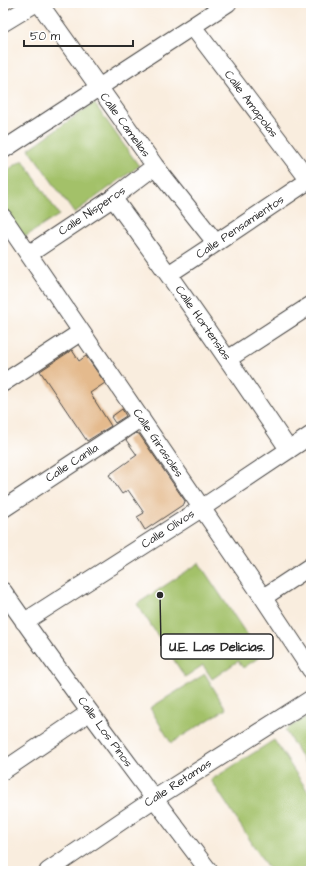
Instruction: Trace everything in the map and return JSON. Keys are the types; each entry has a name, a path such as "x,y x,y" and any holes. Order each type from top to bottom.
{"street":[{"path":"3,23 37,3"},
{"name":"Calle Camelias","path":"37,3 155,166 216,243"},
{"path":"3,150 228,3"},
{"name":"Calle Amapolas","path":"193,27 310,179"},
{"name":"Calle Nísperos","path":"29,254 113,198 155,166"},
{"name":"Calle Pensamientos","path":"169,274 310,179"},
{"name":"Calle Hortensias","path":"113,198 169,274 289,450"},
{"name":"Calle Girasoles","path":"3,217 311,670"},
{"path":"228,359 311,305"},
{"path":"3,383 81,332"},
{"name":"Calle Canlla","path":"3,509 141,418"},
{"name":"Calle Olivos","path":"24,622 202,508 311,435"},
{"path":"264,599 270,593 311,566"},
{"name":"Calle Los Pinos","path":"3,591 24,622 154,799 209,871"},
{"name":"Calle Retamas","path":"48,871 69,866 154,799 311,699"},
{"path":"3,771 90,712"}],"green space":[{"path":"94,103 139,166 74,213 29,149"},
{"path":"23,160 59,215 23,238 3,208 3,173"},
{"path":"199,563 261,656 243,668 238,661 212,679 203,665 185,677 137,604"},
{"path":"205,674 226,709 171,743 150,708"},
{"path":"311,714 311,773 285,730"},
{"path":"274,740 311,796 311,864 301,871 270,871 211,780"}],"building":[{"path":"72,350 79,361 86,356 105,383 90,393 111,426 87,441 40,371"},
{"path":"122,409 126,416 115,423 111,417"},
{"path":"136,433 139,434 185,501 184,504 145,530 137,517 144,513 128,490 122,494 109,475 137,455 126,440"}],"place":[{"name":"U.E. Las Delicias.","path":"160,595"}]}
